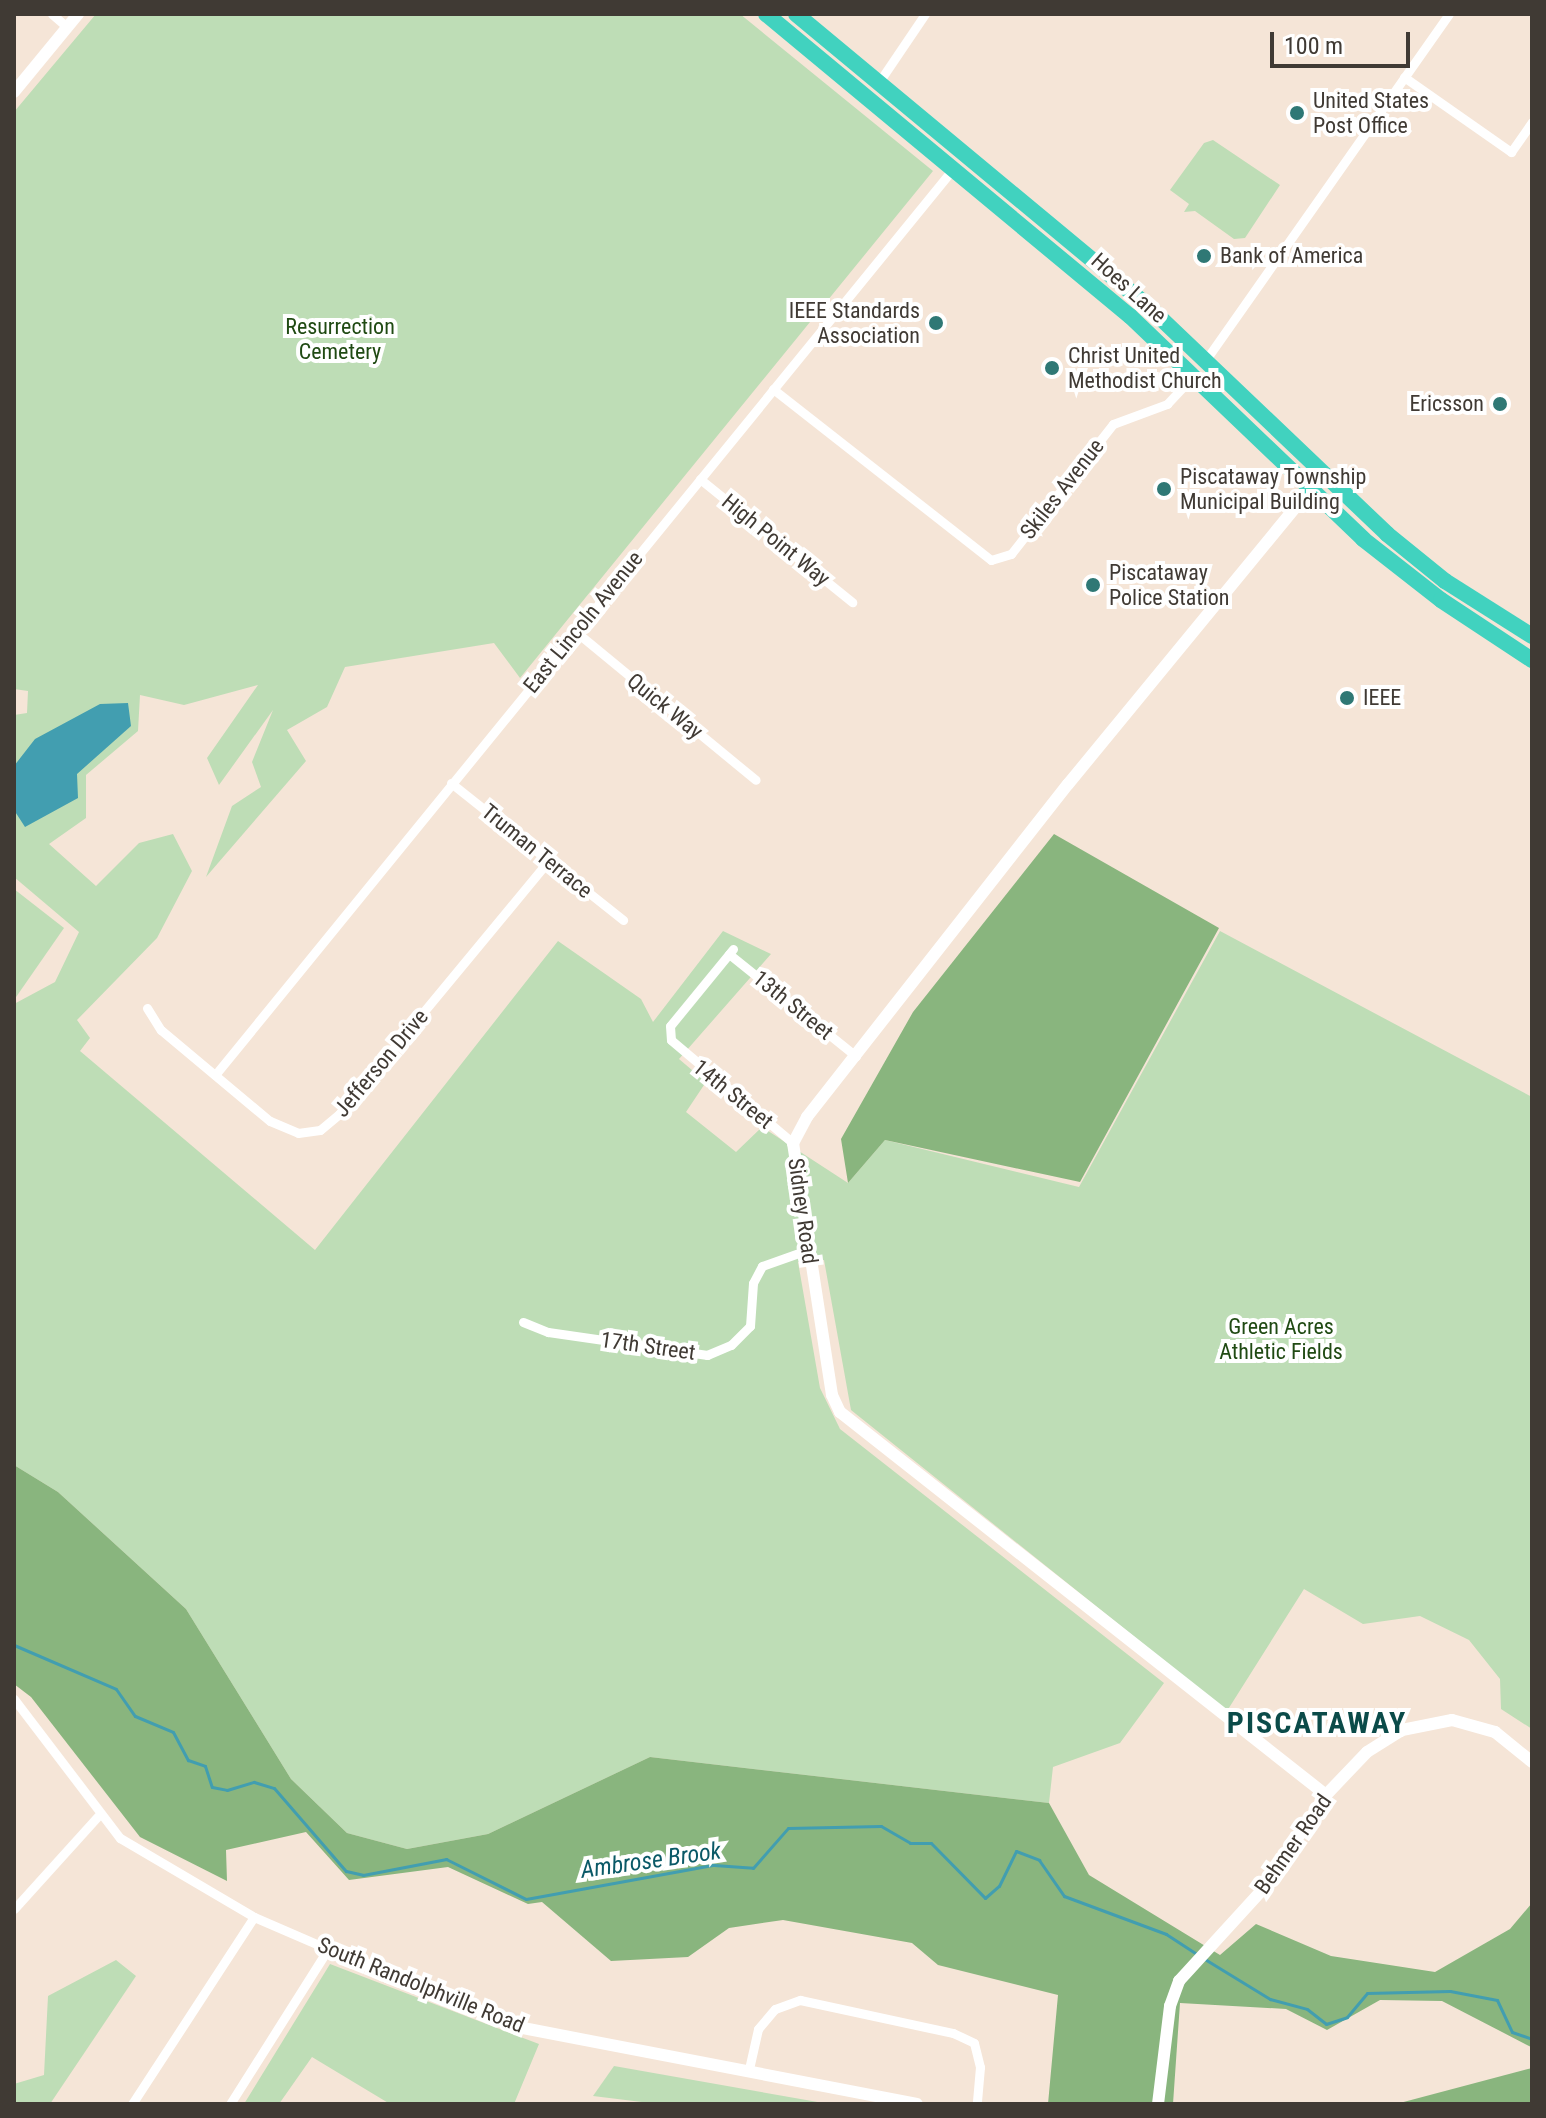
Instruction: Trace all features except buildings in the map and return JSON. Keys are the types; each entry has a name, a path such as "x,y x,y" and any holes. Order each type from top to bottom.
{"highway":[{"name":"Hoes Lane","path":"766,14 1130,316 1310,490 1402,571 1532,660"},
{"name":"Hoes Lane","path":"796,14 1206,359 1322,475 1445,581 1532,636"}],"street":[{"path":"52,14 67,27"},
{"path":"14,92 78,14"},
{"path":"879,82 925,14"},
{"name":"Skiles Avenue","path":"773,389 991,560 1011,554 1113,424 1167,404 1193,378 1449,14"},
{"path":"1404,77 1511,152 1532,122"},
{"name":"East Lincoln Avenue","path":"215,1075 952,170"},
{"name":"Sidney Road","path":"1322,475 1068,784 807,1117 793,1143 807,1250 832,1395 853,1427 1326,1795"},
{"name":"High Point Way","path":"700,479 852,602"},
{"name":"Quick Way","path":"575,631 756,780"},
{"name":"Truman Terrace","path":"451,783 623,920"},
{"name":"Jefferson Drive","path":"147,1008 161,1030 281,1127 298,1133 320,1130 339,1114 549,860"},
{"name":"13th Street","path":"731,952 856,1056"},
{"name":"14th Street","path":"731,952 670,1026 673,1045 793,1143"},
{"name":"17th Street","path":"523,1322 548,1332 707,1355 731,1345 750,1326 753,1283 762,1266 807,1250"},
{"name":"South Randolphville Road","path":"14,1699 98,1816 120,1838 254,1917 523,2028 749,2069 917,2104"},
{"name":"Behmer Road","path":"1158,2104 1172,1996 1196,1961 1264,1888 1326,1795 1382,1741 1436,1721 1480,1725 1511,1742 1532,1762"},
{"path":"14,1909 98,1816"},
{"path":"132,2104 254,1917"},
{"path":"230,2104 328,1949"},
{"path":"749,2069 758,2029 775,2009 800,2000 953,2033 974,2043 980,2067 977,2104"}],"green space":[{"path":"96,14 740,14 933,171 520,678 494,643 345,667 327,707 287,730 306,761 206,877 232,806 261,787 252,762 273,710 219,785 207,758 258,685 184,705 140,695 138,731 86,775 86,818 49,844 96,886 139,843 173,834 192,871 157,938 77,1020 90,1038 80,1051 315,1250 558,941 641,999 653,1022 723,931 771,954 679,1059 706,1082 686,1112 736,1152 762,1127 848,1183 885,1140 1079,1187 1220,931 1532,1097 1532,1729 1501,1709 1500,1679 1469,1640 1420,1616 1363,1624 1304,1589 1227,1711 851,1410 824,1260 798,1262 820,1388 840,1429 1164,1683 1120,1743 1053,1767 1049,1803 650,1757 488,1834 407,1849 347,1833 291,1779 186,1609 58,1492 14,1465 14,1004 55,982 79,932 14,877 14,715 27,713 28,691 14,689 14,112"},
{"path":"1213,140 1280,185 1245,238 1234,239 1195,211 1184,212 1189,204 1170,190 1204,143"},
{"path":"1054,834 1219,928 1080,1182 885,1140 848,1183 841,1139 913,1012"},
{"path":"14,889 64,928 14,1000"},
{"path":"14,1465 58,1492 186,1609 291,1779 347,1833 407,1849 488,1834 650,1757 1049,1803 1089,1875 1220,1955 1256,1924 1331,1956 1435,1972 1510,1929 1532,1903 1532,2057 1531,2047 1442,2001 1380,2000 1327,2030 1286,2009 1180,2003 1173,2104 1048,2104 1058,1995 938,1965 912,1943 783,1920 729,1928 688,1957 611,1961 542,1902 528,1904 448,1867 349,1880 306,1832 226,1850 227,1881 140,1837 31,1697 14,1684"},
{"path":"116,1960 136,1976 50,2104 14,2104 14,2084 44,2075 48,1996"},
{"path":"330,1964 539,2044 514,2104 390,2104 312,2057 279,2104 244,2104"},
{"path":"614,2066 829,2104 658,2104 593,2096"},
{"path":"1532,2068 1532,2104 1396,2104"}],"water":[{"path":"128,703 131,726 77,774 78,798 25,827 14,810 14,766 35,739 100,704"}],"waterway":[{"name":"Ambrose Brook","path":"14,1645 116,1689 135,1716 173,1732 188,1760 205,1766 212,1787 227,1790 254,1782 274,1788 346,1871 363,1875 446,1859 526,1899 714,1865 753,1868 788,1828 881,1826 910,1843 931,1843 985,1898 999,1886 1016,1851 1039,1860 1064,1896 1166,1934 1197,1954"},
{"name":"Ambrose Brook","path":"1203,1958 1270,1999 1307,2009 1326,2024 1347,2017 1367,1993 1450,1991 1497,2000 1512,2032 1532,2039"}],"place":[{"name":"United States Post Office","path":"1297,113"},
{"name":"Bank of America","path":"1204,256"},
{"name":"IEEE Standards Association","path":"936,323"},
{"name":"Christ United Methodist Church","path":"1052,368"},
{"name":"Ericsson","path":"1500,404"},
{"name":"Piscataway Township Municipal Building","path":"1164,489"},
{"name":"Piscataway Police Station","path":"1093,585"},
{"name":"IEEE","path":"1347,698"}],"district":[{"name":"PISCATAWAY","path":"1317,1723"}],"park label":[{"name":"Resurrection Cemetery","path":"340,338"},
{"name":"Green Acres Athletic Fields","path":"1281,1338"}]}
